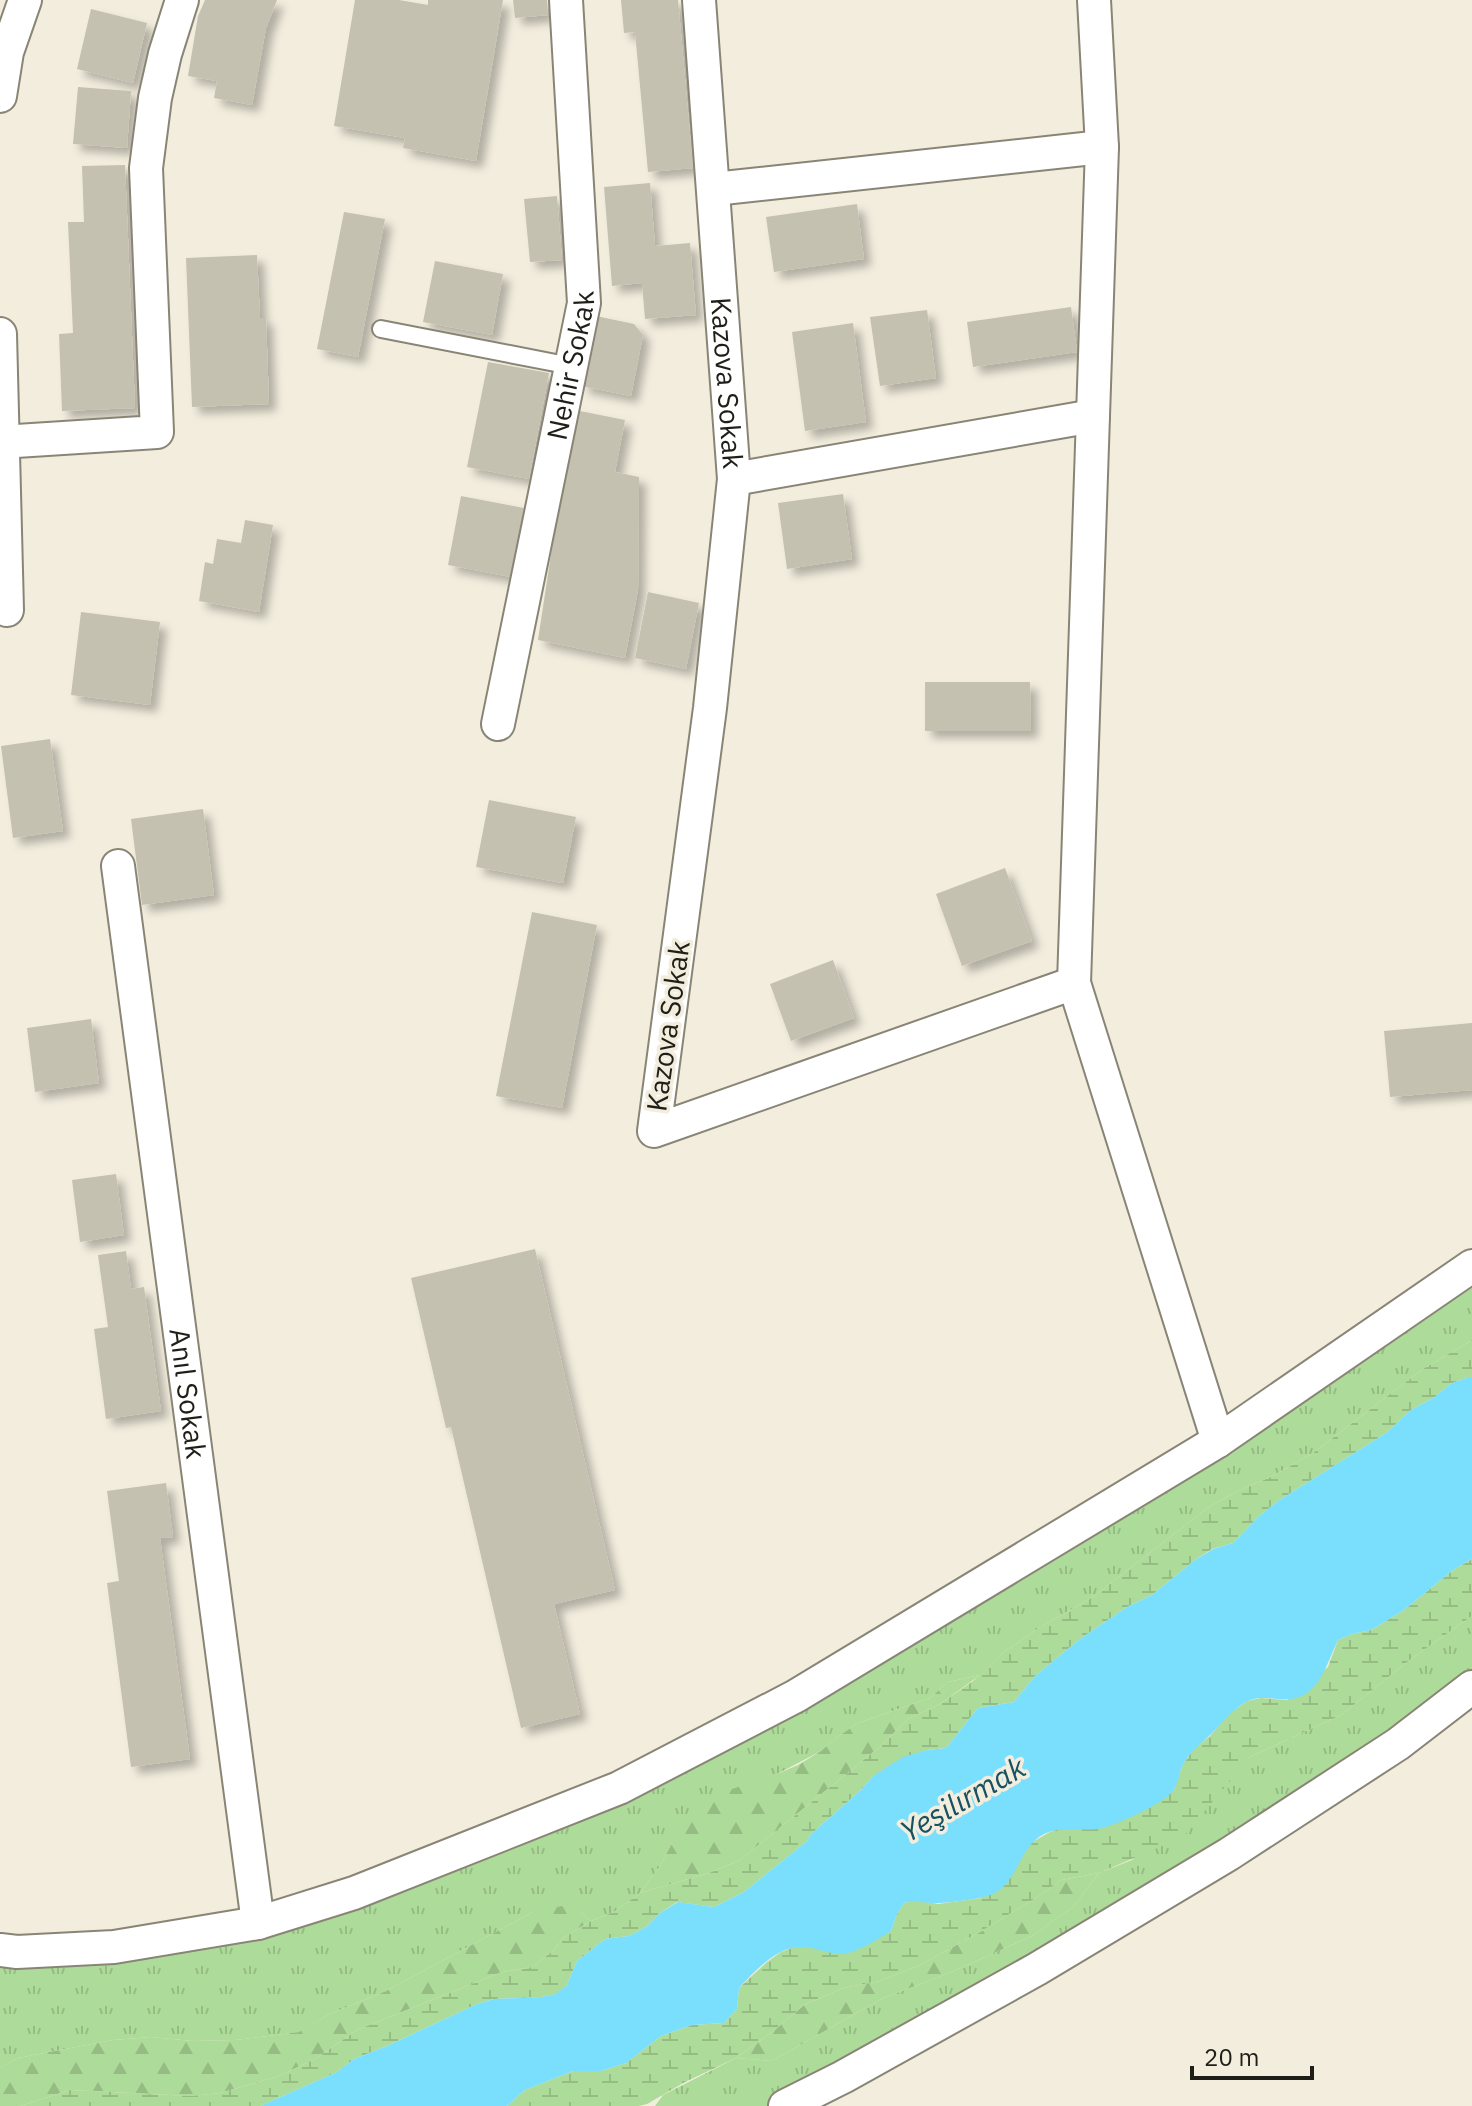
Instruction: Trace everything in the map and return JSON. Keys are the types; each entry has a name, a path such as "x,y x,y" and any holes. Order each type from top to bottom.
{"street":[{"path":"0,96 7,52 25,0"},
{"path":"1,442 157,432 146,168 155,98 182,0"},
{"name":"Nehir Sokak","path":"498,724 584,303 566,0"},
{"name":"Kazova Sokak","path":"699,0 734,479 710,708 654,1131 1074,983"},
{"path":"1094,0 1102,147 1074,983 1218,1441"},
{"path":"714,189 1102,147"},
{"path":"0,334 7,610"},
{"path":"734,479 1093,416"},
{"name":"Anıl Sokak","path":"118,866 258,1923"},
{"path":"0,1950 17,1952 114,1947 258,1923 354,1893 619,1788 796,1696 1218,1441 1472,1266"},
{"path":"785,2106 1037,1969 1229,1854 1398,1744 1472,1687"}],"lane":[{"path":"381,329 571,366"}],"green space":[{"path":"1472,1266 1472,1340 1423,1369 1313,1453 1210,1506 1093,1597 1004,1652 980,1675 948,1682 930,1698 858,1723 821,1751 777,1774 672,1843 640,1893 614,1912 591,1921 579,1911 533,1912 386,1991 328,2015 300,2032 235,2040 193,2041 151,2037 113,2040 18,2058 0,2068 0,1950 354,1893 796,1696"},
{"path":"1472,1340 1472,1378 1450,1384 1435,1397 1411,1410 1386,1433 1278,1501 1233,1543 1212,1549 1152,1595 1127,1607 1080,1639 1035,1676 1014,1702 978,1708 946,1748 927,1750 873,1776 807,1841 744,1892 714,1907 677,1902 646,1927 629,1936 605,1939 577,1961 567,1985 557,1994 494,1999 477,2004 354,2059 337,2072 260,2106 20,2106 70,2090 191,2096 220,2093 279,2076 315,2059 357,2030 502,1972 532,1967 554,1950 563,1938 591,1921 614,1912 640,1893 709,1873 740,1860 882,1745 908,1719 940,1704 973,1681 1004,1652 1093,1597 1210,1506 1313,1453 1423,1369"},
{"path":"1472,1559 1472,1616 1411,1659 1341,1715 1250,1757 1183,1837 1099,1873 1061,1880 980,1932 920,1965 880,1981 843,1988 804,2005 736,2058 647,2104 507,2106 525,2090 573,2071 601,2071 626,2063 661,2036 692,2025 724,2023 737,2009 739,1988 781,1952 797,1946 815,1948 891,1931 904,1903 917,1900 938,1904 981,1898 1022,1857 1031,1843 1050,1832 1174,1790 1183,1764 1230,1713 1247,1701 1261,1698 1287,1700 1328,1667 1338,1640 1371,1630 1404,1610 1453,1570"},
{"path":"1472,1616 1472,1687 785,2106 655,2106 663,2095 736,2058 772,2061 883,1998 947,1974 1032,1936 1073,1907 1099,1873 1132,1860 1228,1781 1250,1757 1341,1715 1411,1659"},
{"path":"980,1675 940,1704 908,1719 882,1745 740,1860 709,1873 640,1893 672,1843 705,1804 729,1790 798,1765 858,1723 930,1698 948,1682"},
{"path":"1099,1873 1073,1907 1032,1936 947,1974 883,1998 772,2061 736,2058 804,2005 843,1988 880,1981 920,1965 980,1932 1061,1880"},
{"path":"562,1906 579,1911 591,1921 563,1938 554,1950 532,1967 502,1972 357,2030 315,2059 279,2076 220,2093 191,2096 70,2090 20,2106 0,2106 0,2068 18,2058 113,2040 151,2037 193,2041 235,2040 299,2032 328,2015 386,1991 533,1912"}],"water":[{"name":"Yeşilırmak","path":"1472,1378 1472,1559 1453,1570 1404,1610 1371,1630 1338,1640 1324,1672 1312,1689 1303,1695 1293,1699 1257,1698 1239,1707 1190,1755 1182,1766 1173,1791 1159,1802 1105,1827 1067,1829 1039,1837 1031,1844 1009,1880 993,1894 952,1902 904,1903 891,1931 859,1949 839,1954 806,1947 783,1951 767,1961 739,1988 737,2009 724,2023 692,2025 661,2036 626,2063 601,2071 573,2071 525,2090 507,2106 260,2106 337,2072 354,2059 477,2004 494,1999 556,1994 567,1985 577,1961 605,1939 629,1936 678,1902 714,1907 744,1892 807,1841 873,1776 903,1757 946,1748 978,1708 1014,1702 1035,1676 1080,1639 1127,1607 1152,1595 1195,1560 1213,1549 1233,1543 1278,1501 1386,1433 1411,1410 1435,1397 1450,1384"}],"building":[{"path":"205,0 277,0 266,28 252,105 214,98 217,81 188,76 198,16"},
{"path":"355,0 399,0 428,5 428,0 503,0 476,161 403,148 405,138 334,126"},
{"path":"513,0 547,0 548,15 515,18"},
{"path":"621,0 678,0 693,168 648,172 635,32 624,33"},
{"path":"91,9 147,23 133,83 77,69"},
{"path":"78,87 131,91 127,148 73,144"},
{"path":"125,165 135,408 62,411 59,334 73,333 68,222 84,222 82,166"},
{"path":"650,183 655,246 690,243 696,315 645,319 642,283 612,286 604,187"},
{"path":"557,196 562,260 530,262 524,199"},
{"path":"857,204 864,259 774,272 766,217"},
{"path":"344,212 385,219 358,357 317,349"},
{"path":"257,255 260,318 266,318 269,404 192,407 186,258"},
{"path":"435,261 503,274 492,335 423,322"},
{"path":"1071,307 1077,352 973,367 967,322"},
{"path":"927,310 936,378 880,386 870,317"},
{"path":"596,316 634,324 643,335 631,396 581,386"},
{"path":"853,323 866,422 805,431 792,332"},
{"path":"488,362 549,373 529,479 467,467"},
{"path":"575,410 625,420 615,472 639,477 638,590 625,658 538,640"},
{"path":"843,494 852,559 787,569 778,503"},
{"path":"461,496 524,508 511,577 448,565"},
{"path":"245,520 273,525 259,612 199,601 205,562 213,564 217,539 241,543"},
{"path":"648,592 699,603 686,669 635,658"},
{"path":"81,612 160,622 150,705 71,695"},
{"path":"925,682 1030,682 1031,731 925,731"},
{"path":"50,739 63,831 13,838 1,746"},
{"path":"489,800 576,817 563,883 476,867"},
{"path":"203,809 214,895 142,905 131,819"},
{"path":"1005,868 1032,941 962,966 936,894"},
{"path":"532,912 597,925 562,1108 496,1096"},
{"path":"833,960 854,1018 791,1041 770,984"},
{"path":"91,1019 99,1083 35,1092 27,1028"},
{"path":"1472,1023 1472,1090 1390,1097 1384,1031"},
{"path":"116,1174 124,1235 80,1242 72,1180"},
{"path":"535,1249 615,1590 554,1604 580,1714 521,1728 451,1427 446,1428 411,1278"},
{"path":"126,1251 131,1289 144,1287 161,1411 106,1419 94,1329 108,1327 98,1255"},
{"path":"166,1483 173,1537 160,1538 190,1759 131,1767 107,1583 119,1581 107,1491"}]}
